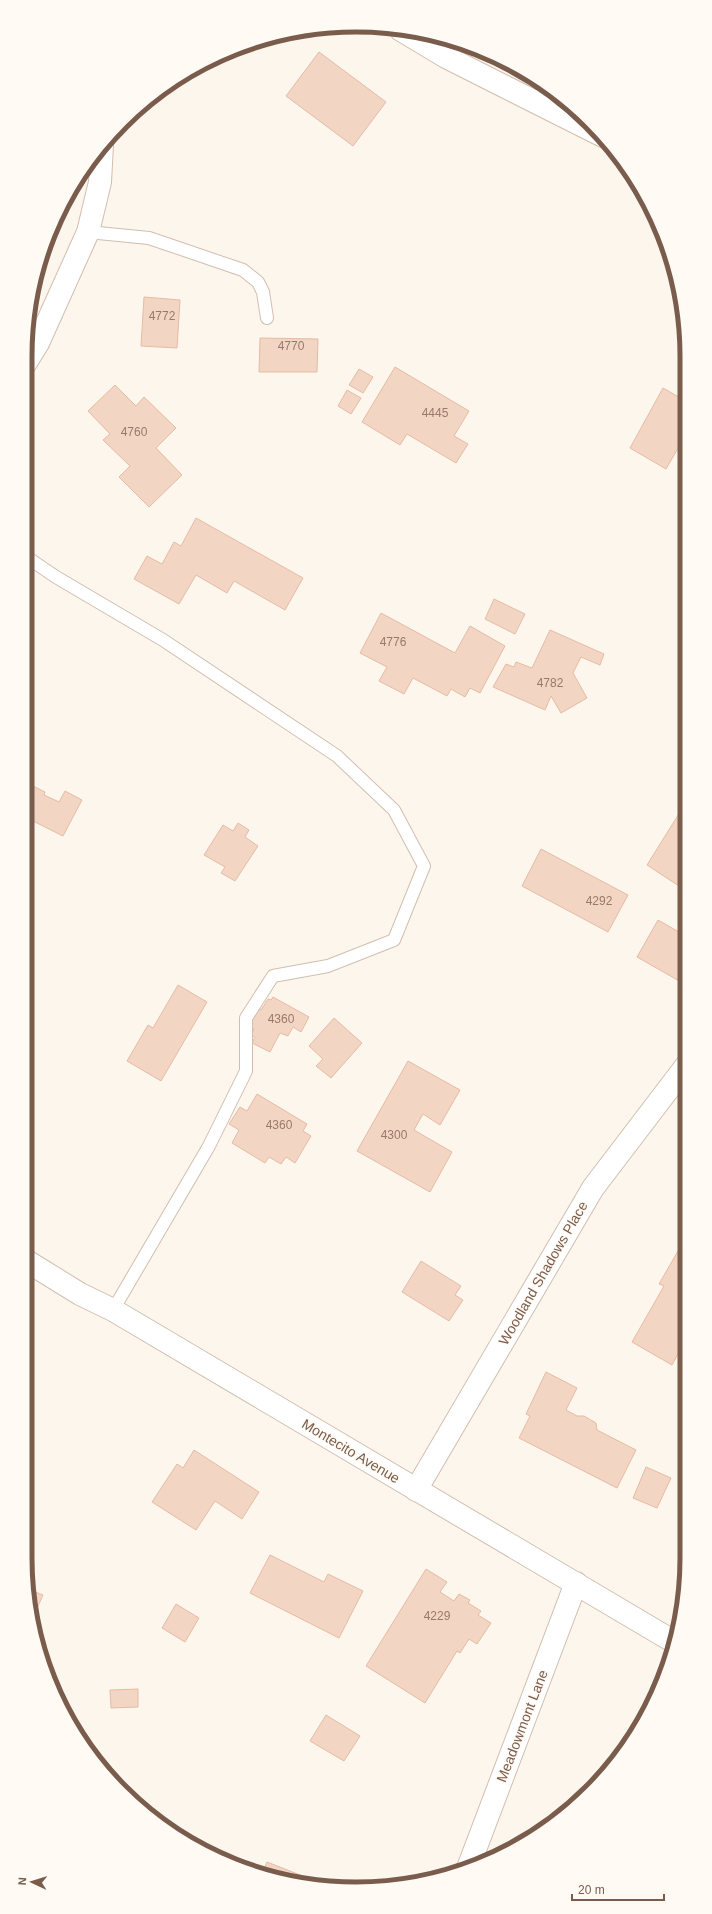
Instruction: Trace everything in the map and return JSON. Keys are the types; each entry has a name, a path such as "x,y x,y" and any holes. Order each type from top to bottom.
{"street":[{"path":"413,37 446,57 541,94 575,117"},
{"path":"32,352 38,343 88,232 100,182 101,156"},
{"name":"Woodland Shadows Place","path":"416,1490 593,1188 680,1074"},
{"name":"Montecito Avenue","path":"32,1264 80,1294 113,1310 670,1639"},
{"name":"Meadowmont Lane","path":"471,1861 576,1583"}],"lane":[{"path":"88,232 149,238 243,270 258,282 263,292 267,318"},
{"path":"32,561 56,577 163,640 337,756 394,810 424,866 394,940 328,966 272,976 246,1018 246,1071 209,1146 113,1310"}],"building":[{"path":"319,52 386,102 353,146 286,96"},
{"path":"144,297 180,300 177,348 141,346"},
{"path":"260,338 318,339 317,372 259,372"},
{"path":"395,367 469,411 454,436 468,444 456,463 407,434 400,445 362,422"},
{"path":"359,369 373,377 363,393 349,385"},
{"path":"115,385 136,406 144,397 176,428 156,448 182,475 149,507 119,477 130,466 103,440 110,434 88,411"},
{"path":"663,388 680,398 680,445 666,469 630,448"},
{"path":"347,390 361,398 351,414 338,406"},
{"path":"196,518 303,578 285,610 234,581 227,593 196,575 179,604 134,579 147,556 162,564 174,542 181,546"},
{"path":"494,599 525,614 515,634 485,619"},
{"path":"381,613 455,653 470,626 505,646 480,693 470,688 465,697 451,689 447,696 413,678 404,694 379,681 387,667 360,653"},
{"path":"550,630 604,654 600,665 581,657 573,673 587,698 561,713 551,696 545,710 493,687 506,664 514,667 516,662 532,668"},
{"path":"32,786 45,792 44,795 59,802 65,791 82,800 63,836 32,820"},
{"path":"680,812 680,887 647,865"},
{"path":"238,823 249,830 245,837 258,846 235,881 221,873 225,867 204,855 223,825 233,831"},
{"path":"541,849 628,895 608,932 522,886"},
{"path":"658,920 680,933 680,981 637,957"},
{"path":"178,985 207,1002 161,1081 127,1061 148,1025 153,1028"},
{"path":"273,997 309,1017 301,1032 293,1027 288,1036 280,1033 270,1052 252,1043 255,1037 251,1035 254,1029 249,1026 258,1009 261,1010 268,999 271,1000"},
{"path":"334,1018 362,1043 331,1078 316,1066 323,1059 309,1046"},
{"path":"408,1061 460,1090 440,1125 423,1114 414,1130 452,1152 430,1192 357,1151"},
{"path":"257,1094 307,1124 303,1131 311,1136 295,1163 286,1157 281,1164 269,1157 265,1163 232,1143 239,1130 229,1124 240,1107 247,1111"},
{"path":"678,1251 680,1252 680,1350 672,1365 632,1342 664,1286 659,1284"},
{"path":"421,1261 461,1286 455,1295 463,1300 449,1321 402,1292"},
{"path":"546,1372 577,1388 566,1410 577,1416 584,1416 596,1423 597,1430 636,1450 617,1488 519,1438 530,1416 526,1414"},
{"path":"194,1450 259,1492 242,1519 215,1501 196,1530 152,1502 177,1464 183,1468"},
{"path":"646,1467 671,1478 657,1508 633,1498"},
{"path":"270,1555 324,1582 328,1574 363,1591 339,1638 250,1593"},
{"path":"426,1569 447,1582 440,1592 454,1601 459,1594 470,1600 468,1603 481,1611 478,1615 491,1623 477,1644 469,1639 460,1653 457,1651 425,1703 366,1666"},
{"path":"34,1592 43,1595 36,1610"},
{"path":"176,1604 199,1618 185,1642 162,1628"},
{"path":"138,1689 138,1707 111,1708 110,1690"},
{"path":"326,1715 360,1736 344,1761 310,1741"},
{"path":"267,1862 308,1878 293,1876 264,1869"}]}
